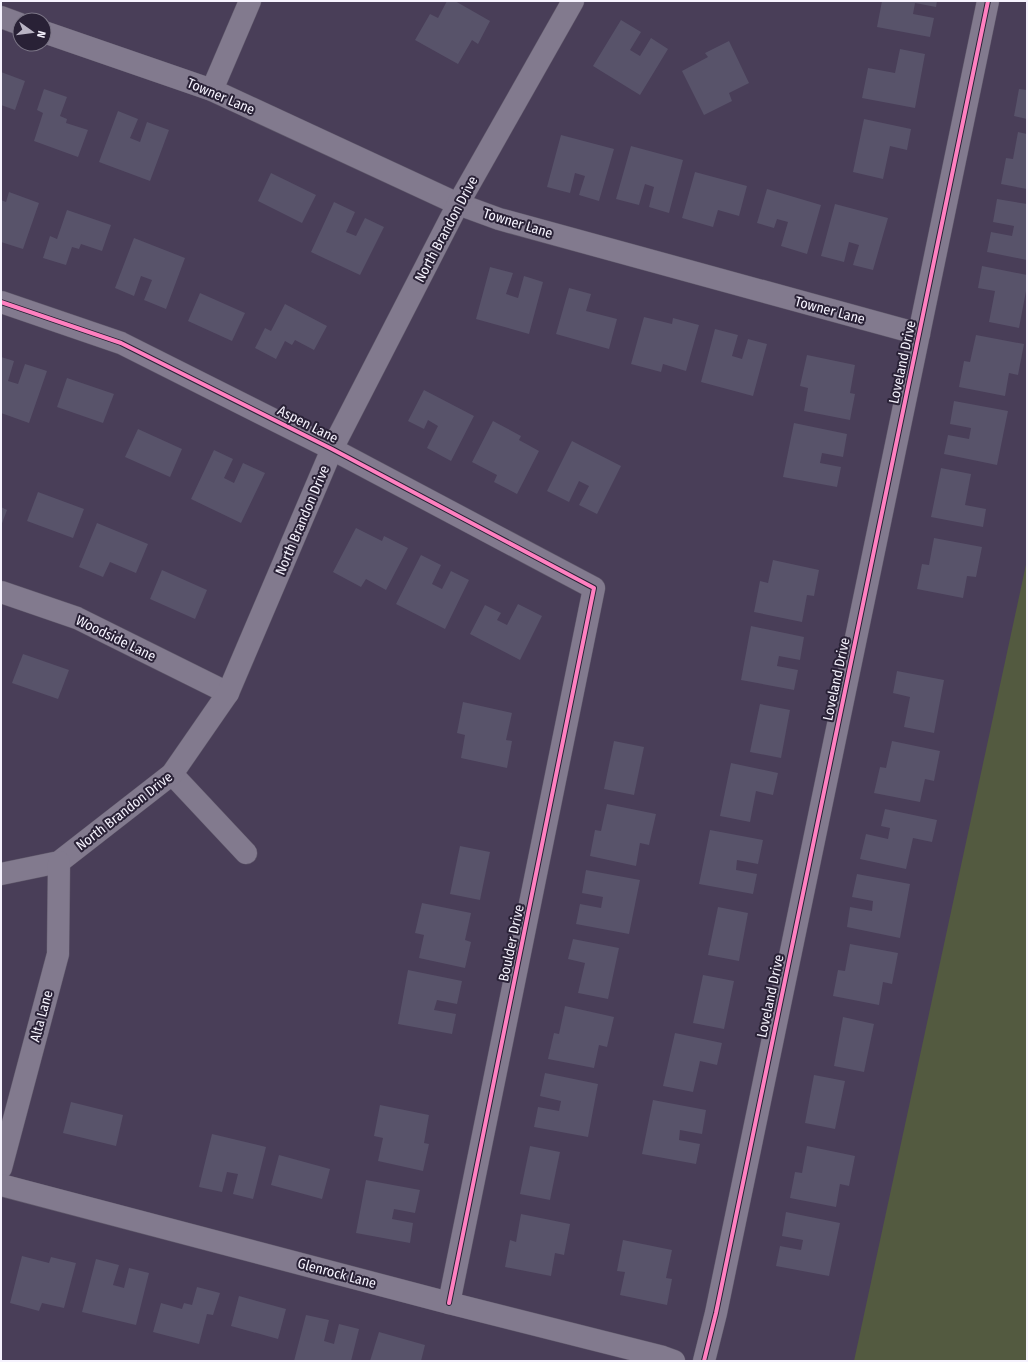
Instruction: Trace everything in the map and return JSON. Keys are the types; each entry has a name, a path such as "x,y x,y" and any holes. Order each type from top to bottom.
{"street":[{"path":"212,90 250,1"},
{"name":"North Brandon Drive","path":"1,874 59,862 172,774 228,693 332,449 458,204 573,1"},
{"name":"Loveland Drive","path":"704,1361 716,1313 988,1"},
{"path":"1,17 12,21"},
{"name":"Towner Lane","path":"52,35 212,90 458,204 499,219 919,334"},
{"name":"Aspen Lane","path":"1,302 121,343 332,449 594,588"},
{"name":"Boulder Drive","path":"449,1303 594,588"},
{"name":"Woodside Lane","path":"1,592 77,618 228,693"},
{"path":"172,774 246,853"},
{"name":"Alta Lane","path":"1,1168 58,954 59,862"},
{"name":"Glenrock Lane","path":"1,1185 449,1303 656,1355 674,1361"}],"green space":[{"path":"1027,560 1027,1361 854,1361"}],"building":[{"path":"447,1 455,1 490,21 478,44 472,40 458,64 415,40 430,14 438,18"},
{"path":"882,1 937,1 936,7 915,3 913,14 934,18 930,37 877,27"},
{"path":"621,20 641,32 630,50 640,56 651,38 668,49 640,95 593,66"},
{"path":"729,41 749,83 729,93 732,101 704,115 682,71 708,57 705,53"},
{"path":"900,49 925,54 915,108 862,98 868,68 895,73"},
{"path":"1,72 25,81 15,110 1,105"},
{"path":"44,89 67,97 60,116 67,119 66,123 88,130 78,157 34,141 43,113 37,110"},
{"path":"1019,89 1027,90 1027,119 1014,116"},
{"path":"118,111 138,119 130,138 140,142 147,122 169,130 150,181 99,162"},
{"path":"864,119 911,129 907,150 890,146 883,179 853,172"},
{"path":"1018,132 1027,134 1027,189 1001,184 1006,158 1013,159"},
{"path":"561,135 614,149 599,201 579,195 585,176 575,173 570,193 547,187"},
{"path":"631,146 683,160 669,213 649,207 654,187 645,184 639,205 616,199"},
{"path":"695,172 747,186 739,216 718,210 713,227 682,218"},
{"path":"271,173 316,195 302,223 258,201"},
{"path":"767,189 821,205 807,254 781,246 788,222 777,219 774,228 757,223"},
{"path":"9,192 39,203 23,249 1,242 1,200 6,202"},
{"path":"997,199 1027,204 1027,260 987,252 991,232 1012,236 1014,226 993,222"},
{"path":"334,202 355,212 346,232 356,236 365,218 384,227 360,275 311,252"},
{"path":"835,204 888,218 873,270 853,265 859,245 849,242 844,262 821,256"},
{"path":"67,210 111,225 102,251 81,244 79,249 72,247 66,265 43,258 50,236 57,239"},
{"path":"134,238 185,258 166,309 144,300 152,280 141,276 134,296 115,288"},
{"path":"982,266 1027,275 1027,286 1019,328 989,322 995,291 978,288"},
{"path":"490,267 513,273 506,294 518,298 524,276 543,282 529,334 476,319"},
{"path":"569,288 591,294 586,311 617,319 609,349 556,334"},
{"path":"200,293 245,313 232,341 188,321"},
{"path":"285,304 327,326 314,350 295,340 292,345 285,341 276,359 255,348 265,328 271,331"},
{"path":"644,317 672,324 673,318 699,325 686,371 663,364 661,372 631,364"},
{"path":"715,329 738,335 732,356 742,359 748,339 767,344 753,396 701,382"},
{"path":"976,335 1024,344 1018,375 1009,373 1005,396 959,387 964,361 970,362"},
{"path":"807,355 855,365 850,393 855,394 850,420 804,411 808,388 800,386"},
{"path":"1,357 14,361 8,381 18,384 25,364 47,371 29,423 1,413"},
{"path":"67,378 114,394 103,423 57,407"},
{"path":"424,390 474,416 451,461 427,448 438,426 428,420 424,429 408,421"},
{"path":"954,401 1008,411 997,465 944,454 948,435 969,439 971,428 950,424"},
{"path":"493,421 521,436 519,440 539,451 517,494 494,482 497,475 472,462"},
{"path":"794,423 847,434 843,457 822,453 820,463 841,467 837,487 783,477"},
{"path":"138,429 182,449 170,477 125,457"},
{"path":"572,441 621,466 597,514 579,505 589,486 579,481 569,502 547,491"},
{"path":"214,450 233,459 224,478 234,483 243,463 265,473 241,523 191,499"},
{"path":"941,468 971,474 965,505 986,509 983,527 931,517"},
{"path":"38,492 84,509 73,538 27,521"},
{"path":"1,507 7,510 1,526"},
{"path":"97,523 148,544 136,573 110,562 103,577 79,567"},
{"path":"356,528 382,541 384,536 408,548 386,590 366,579 361,587 333,572"},
{"path":"934,538 982,547 976,577 967,576 963,598 917,589 922,564 929,565"},
{"path":"421,555 441,565 432,584 442,589 451,571 469,580 445,629 396,604"},
{"path":"773,560 819,570 814,596 807,595 802,622 754,612 760,581 768,583"},
{"path":"162,570 207,590 195,619 150,599"},
{"path":"518,604 542,616 520,660 470,634 485,605 501,613 497,620 507,625"},
{"path":"751,626 804,637 800,660 779,656 777,666 798,670 794,690 741,680"},
{"path":"23,654 69,670 58,699 12,683"},
{"path":"897,671 944,680 934,733 904,727 910,697 893,693"},
{"path":"463,702 512,713 506,740 512,741 507,768 461,758 465,735 457,733"},
{"path":"760,704 790,710 781,758 750,752"},
{"path":"614,741 644,747 634,795 604,789"},
{"path":"892,741 940,751 934,781 925,779 920,802 874,793 880,767 886,768"},
{"path":"731,763 778,773 773,795 756,791 750,822 720,816"},
{"path":"607,804 656,814 649,845 640,843 636,866 590,856 595,830 601,831"},
{"path":"885,809 937,820 932,842 913,838 906,869 860,859 866,834 888,839 890,828 881,826"},
{"path":"710,830 763,840 758,864 737,860 736,870 757,874 753,894 699,884"},
{"path":"460,846 490,852 480,900 450,894"},
{"path":"586,870 640,880 629,934 576,924 580,904 601,908 603,897 582,893"},
{"path":"857,874 910,884 900,938 847,927 850,907 872,911 873,901 852,897"},
{"path":"422,903 471,913 465,940 471,942 465,968 419,958 424,935 415,933"},
{"path":"718,907 748,913 739,961 708,955"},
{"path":"573,939 619,948 608,999 578,993 585,963 568,959"},
{"path":"850,944 898,953 892,984 883,982 879,1005 833,996 838,970 845,971"},
{"path":"408,970 462,981 457,1004 437,1000 434,1010 456,1014 452,1034 398,1024"},
{"path":"703,975 734,981 724,1029 693,1023"},
{"path":"565,1006 614,1017 607,1047 599,1045 594,1068 548,1059 554,1033 559,1034"},
{"path":"843,1017 874,1024 864,1072 834,1066"},
{"path":"675,1033 722,1043 717,1065 700,1061 693,1092 663,1086"},
{"path":"545,1073 598,1084 588,1137 534,1127 538,1107 559,1111 561,1101 540,1096"},
{"path":"814,1075 845,1081 835,1129 805,1123"},
{"path":"653,1100 706,1110 702,1134 680,1130 679,1140 700,1144 696,1164 642,1154"},
{"path":"71,1102 123,1115 116,1146 63,1133"},
{"path":"380,1105 429,1115 424,1143 429,1144 423,1171 378,1161 383,1138 374,1136"},
{"path":"212,1134 266,1147 253,1199 233,1194 238,1174 227,1172 222,1192 199,1187"},
{"path":"530,1146 560,1152 550,1200 520,1194"},
{"path":"807,1146 855,1156 849,1186 840,1184 836,1207 790,1198 795,1172 802,1173"},
{"path":"279,1155 330,1169 322,1199 271,1185"},
{"path":"366,1180 420,1190 415,1213 394,1209 392,1219 413,1223 410,1243 356,1233"},
{"path":"786,1212 840,1223 829,1276 776,1266 780,1246 801,1250 803,1240 782,1236"},
{"path":"521,1214 570,1224 564,1255 555,1253 551,1276 505,1267 510,1240 516,1242"},
{"path":"623,1240 672,1250 666,1278 672,1279 667,1305 620,1295 625,1272 617,1271"},
{"path":"22,1256 49,1263 51,1257 76,1263 64,1308 42,1303 39,1311 10,1303"},
{"path":"96,1259 119,1265 113,1285 124,1288 129,1268 149,1273 136,1325 82,1312"},
{"path":"197,1287 220,1293 213,1315 207,1314 199,1344 153,1332 161,1303 182,1309 184,1303 192,1305"},
{"path":"239,1296 286,1309 278,1339 231,1326"},
{"path":"306,1315 329,1320 324,1341 334,1344 339,1324 359,1329 351,1361 294,1361"},
{"path":"379,1332 425,1345 421,1361 370,1361"}],"cycle path":[{"path":"704,1361 716,1313 988,1"},
{"path":"1,302 121,343 332,449 594,588 449,1303"}]}
